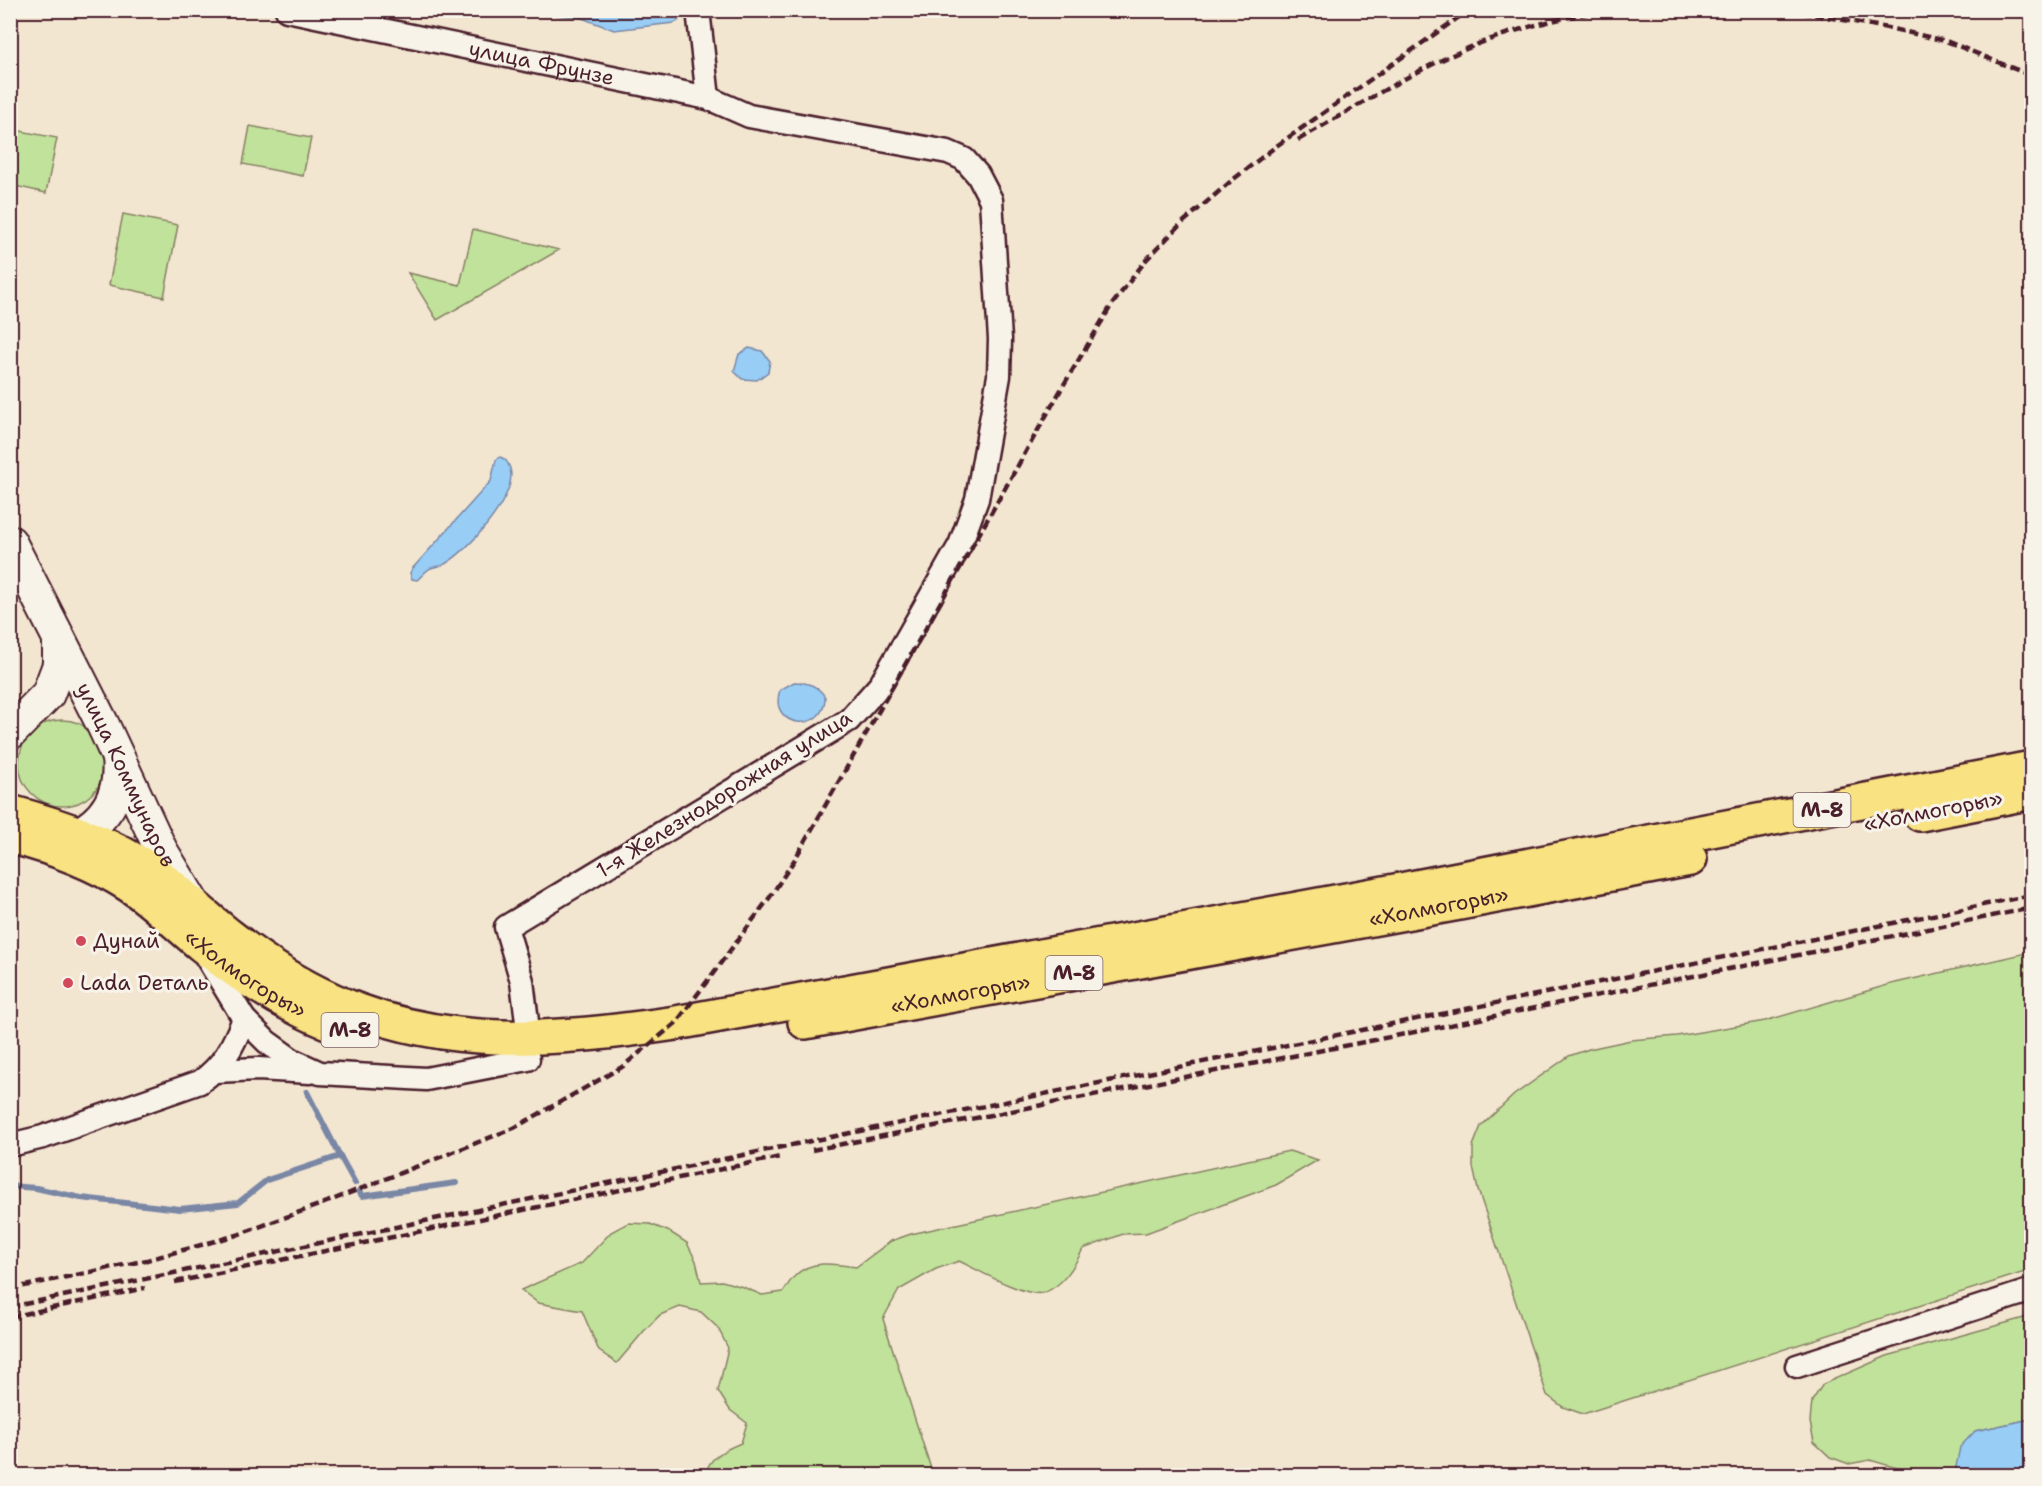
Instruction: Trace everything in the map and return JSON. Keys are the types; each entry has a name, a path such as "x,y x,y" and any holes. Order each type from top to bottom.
{"highway":[{"name":"«Холмогоры»","path":"26,840 80,858 121,880 149,899 195,939 269,993 329,1023 385,1041 446,1056 477,1059 592,1034 676,1023 1417,887 2031,768"},
{"name":"«Холмогоры»","path":"80,834 123,854 156,874 260,958 312,990 355,1011 438,1032 483,1037 529,1048 607,1054 888,1008 1465,902 2031,792"},
{"name":"М-8","path":"10,813 51,823 80,834"}],"street":[{"name":"улица Фрунзе","path":"287,10 708,98"},
{"path":"698,10 708,98"},
{"name":"1-я Железнодорожная улица","path":"529,1048 522,981 506,927 849,720 881,684 960,545 978,499 999,376 1000,339 991,200 978,175 964,159 948,152 749,116 708,98"},
{"name":"улица Коммунаров","path":"10,542 118,757 161,850 195,906"},
{"name":"улица Коммунаров","path":"15,729 48,694 59,665 59,641"},
{"path":"15,729 52,706 75,706 92,715 102,725"},
{"path":"10,813 26,834 26,840 55,843 80,834 93,826 109,806 120,775 118,757"},
{"path":"195,939 244,1019 267,1042 292,1060 320,1073"},
{"path":"10,1145 43,1137 200,1082 215,1071 234,1045 244,1019"},
{"path":"215,1071 258,1069 426,1079 529,1048"},
{"path":"1797,1366 2031,1290"}],"green space":[{"path":"250,126 311,138 303,176 243,164"},
{"path":"10,129 57,138 46,193 11,185"},
{"path":"123,214 178,225 164,297 109,285"},
{"path":"473,229 559,250 437,320 408,273 460,285"},
{"path":"62,720 86,727 98,739 105,763 98,787 86,799 62,806 38,799 26,787 19,763 26,739 38,727"},
{"path":"2031,952 2031,1270 1583,1414 1563,1407 1547,1395 1478,1190 1473,1167 1473,1146 1481,1126 1514,1095 1569,1056 1589,1049 1631,1040 1677,1036 1765,1021 1891,984"},
{"path":"1289,1151 1318,1160 1276,1185 1146,1233 1123,1234 1083,1249 1062,1281 1042,1293 1013,1287 959,1261 936,1269 899,1290 883,1319 933,1475 706,1475 714,1459 741,1443 747,1423 730,1410 718,1391 728,1348 718,1328 701,1312 680,1307 660,1315 617,1363 599,1351 582,1311 538,1303 521,1290 582,1263 611,1232 628,1223 650,1224 670,1232 687,1243 696,1261 701,1282 722,1281 762,1295 783,1292 793,1278 808,1267 824,1264 856,1267 891,1241 911,1234"},
{"path":"2031,1316 2031,1419 1975,1431 1956,1467 1957,1475 1912,1475 1911,1472 1870,1460 1849,1464 1830,1457 1814,1442 1810,1422 1812,1401 1823,1384 1887,1356"}],"water":[{"path":"541,11 684,11 674,23 614,30 579,17"},
{"path":"749,348 762,351 770,361 768,372 757,380 742,379 734,371 739,354"},
{"path":"500,457 505,460 510,469 509,486 487,525 454,558 443,565 429,569 417,580 412,579 410,573 412,569 491,481 496,460"},
{"path":"794,682 812,685 825,697 823,709 807,722 789,719 782,712 778,703 780,690"},
{"path":"2031,1419 2031,1475 1957,1475 1956,1467 1960,1447 1975,1431"}],"waterway":[{"path":"307,1092 340,1156"},
{"path":"10,1186 36,1188 81,1198 180,1209 238,1203 267,1180 340,1156 355,1183"},
{"path":"359,1191 362,1196 456,1183"}],"railway":[{"path":"10,1289 147,1260 237,1235 514,1128 622,1067 676,1023 770,897 795,859 1063,386 1111,306 1146,260 1181,224 1275,147 1469,10"},
{"path":"1298,140 1399,82 1452,55 1506,34 1544,23 1609,10"},
{"path":"1788,10 1946,41 2032,76"},
{"path":"10,1307 806,1142 2032,895"},
{"path":"812,1150 2032,908"},
{"path":"175,1282 780,1157"},
{"path":"10,1317 145,1288"}],"place":[{"name":"Дунай","path":"81,941"},
{"name":"Lada Dеталь","path":"68,983"}]}
